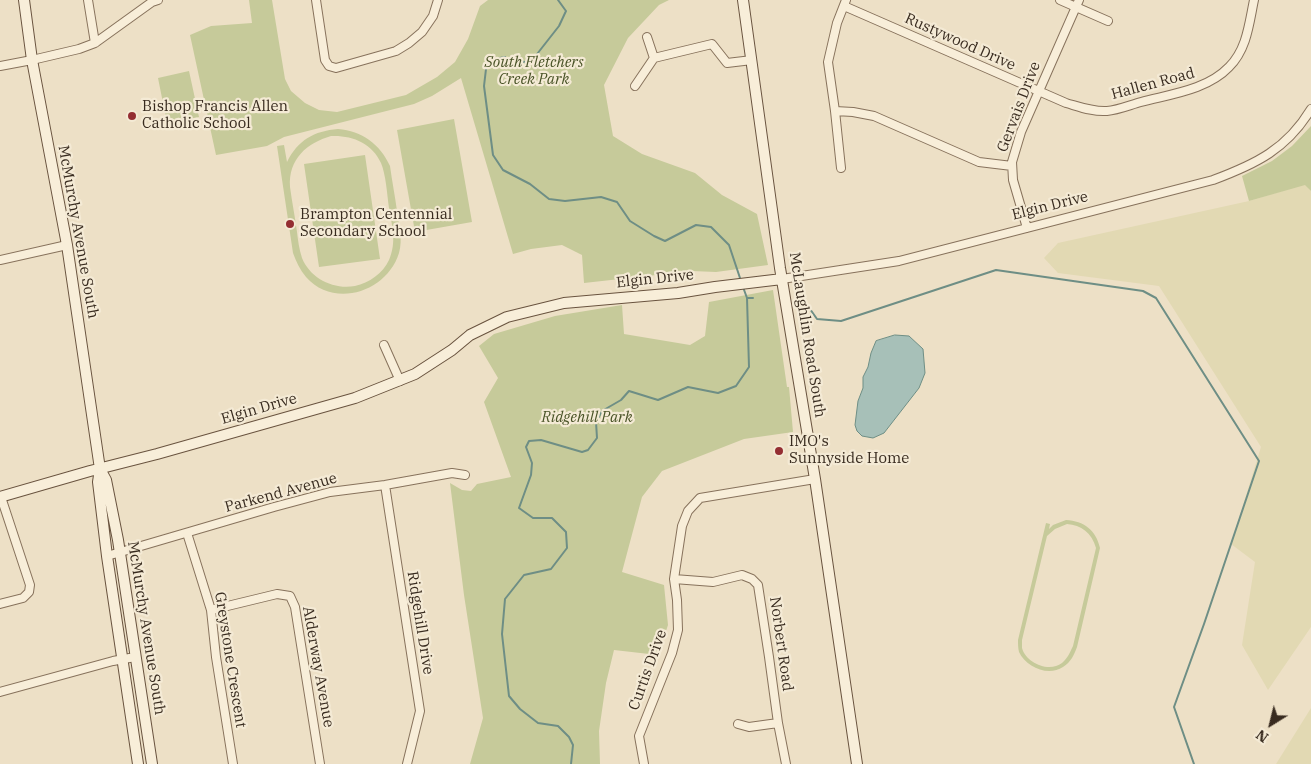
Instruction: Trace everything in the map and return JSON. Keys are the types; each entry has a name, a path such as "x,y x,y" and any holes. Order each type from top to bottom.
{"street":[{"name":"McMurchy Avenue South","path":"24,0 32,60 67,245 100,469 98,482 107,556 138,764"},
{"path":"88,0 94,43"},
{"path":"0,66 79,49 94,43 152,2 158,0"},
{"path":"316,0 326,60 329,66 336,68 396,51 410,43 422,32 433,16 438,0"},
{"name":"McLaughlin Road South","path":"743,0 782,280 815,479 857,764"},
{"path":"1060,0 1077,4 1108,21"},
{"name":"Hallen Road","path":"1039,91 1066,103 1090,110 1108,111 1203,85 1230,67 1240,53 1246,42 1254,0"},
{"path":"841,168 828,62 837,23 845,3"},
{"name":"Rustywood Drive","path":"845,3 1039,91"},
{"name":"Gervais Drive","path":"1027,228 1013,180 1012,162 1021,132 1077,4"},
{"path":"647,37 654,58"},
{"path":"635,86 654,58 712,44 727,63 752,60"},
{"name":"Elgin Drive","path":"0,497 355,398 416,374 452,350 470,335 507,316 564,303 678,294 900,261 1213,180 1233,173 1265,157 1289,138 1311,109"},
{"path":"835,111 874,116 979,162 1012,166"},
{"path":"0,260 67,245"},
{"path":"384,345 400,381"},
{"name":"McMurchy Avenue South","path":"100,469 106,480 120,552 152,764"},
{"name":"Parkend Avenue","path":"107,556 330,492 385,485 452,473 465,475"},
{"name":"Curtis Drive","path":"644,764 639,736 672,653 678,630 678,600 674,579 682,526 688,511 700,498 815,479"},
{"name":"Ridgehill Drive","path":"385,485 420,711 407,764"},
{"path":"0,497 30,585 29,592 22,598 0,604"},
{"name":"Greystone Crescent","path":"187,533 211,610 216,657 233,764"},
{"name":"Norbert Road","path":"674,579 713,582 742,576 752,579 758,585 770,657 778,723 786,764"},
{"name":"Alderway Avenue","path":"211,610 277,594 290,596 296,607 320,764"},
{"path":"0,692 135,657"},
{"path":"738,724 750,727 778,723"}],"shaded area":[{"path":"1305,184 1311,191 1311,627 1268,690 1242,645 1255,562 1231,544 1261,447 1159,286 1058,273 1044,258 1058,243 1249,201"},
{"path":"1311,708 1311,764 1276,764"}],"green space":[{"name":"South Fletchers Creek Park","path":"249,0 272,0 285,79 291,91 305,103 319,110 337,112 406,95 437,77 455,62 468,39 480,6 488,0 669,0 659,5 628,38 604,85 613,136 642,154 695,173 722,195 757,214 768,265 716,272 692,271 584,283 582,255 562,245 531,249 513,254 461,78 432,96 414,104 284,137 267,146 216,155 190,35 211,26 252,23"},
{"path":"189,71 199,117 167,123 158,78"},
{"path":"454,119 472,222 415,232 397,130"},
{"path":"1311,126 1311,191 1305,185 1249,201 1242,176 1272,161 1292,146"},
{"path":"329,130 347,130 362,136 375,145 386,158 390,166 401,242 393,267 383,278 372,286 358,292 345,294 331,292 318,287 306,277 297,262 293,253 277,146 284,145 287,162 291,154 302,142 314,135","holes":["339,136 354,139 367,145 381,163 393,234 393,247 389,260 383,269 365,283 347,287 331,284 316,277 302,258 290,187 292,168 301,154 322,139"]},
{"path":"365,155 380,259 319,267 304,164"},
{"name":"Ridgehill Park","path":"773,290 787,387 789,387 793,432 744,439 662,471 642,497 622,572 664,585 668,625 658,655 614,650 606,683 599,731 600,764 470,764 483,718 464,595 450,483 462,490 471,491 477,484 511,477 484,402 498,378 479,346 494,334 555,316 622,305 624,334 690,345 705,336 709,302"},
{"path":"1066,520 1078,522 1092,531 1100,548 1076,650 1072,658 1063,667 1057,670 1044,671 1032,666 1022,657 1018,648 1018,640 1046,523 1050,524 1049,529 1053,525","holes":["1067,524 1081,528 1089,534 1096,548 1073,646 1062,663 1057,666 1045,667 1028,658 1022,648 1022,640 1047,536 1055,529"]}],"water":[{"path":"895,335 909,336 923,349 925,373 919,388 884,433 873,438 862,436 857,431 855,425 858,401 863,388 863,377 876,341"}],"waterway":[{"path":"504,58 530,63 559,26 566,11 558,0"},
{"path":"505,57 495,59 486,69 484,86 493,155 503,170 530,184 549,199 565,201 601,197 617,202 630,221 665,241 696,225 711,227 729,245 741,281"},
{"path":"803,299 817,319 841,321 996,270 1143,291 1156,298 1259,461 1174,707 1194,764"},
{"path":"571,764 573,745 569,737 558,726 538,723 520,709 509,696 502,634 505,599 524,575 551,569 567,548 566,532 552,518 533,518 519,508 531,475 532,463 526,447 529,441 541,440 582,452 588,450 597,438 596,422 602,411 621,400 629,391 658,400 688,387 718,393 736,386 749,367 747,298 743,287"},
{"path":"747,298 753,298"}],"place":[{"name":"Bishop Francis Allen Catholic School","path":"132,116"},
{"name":"Brampton Centennial Secondary School","path":"290,224"},
{"name":"IMO's Sunnyside Home","path":"779,451"}]}
